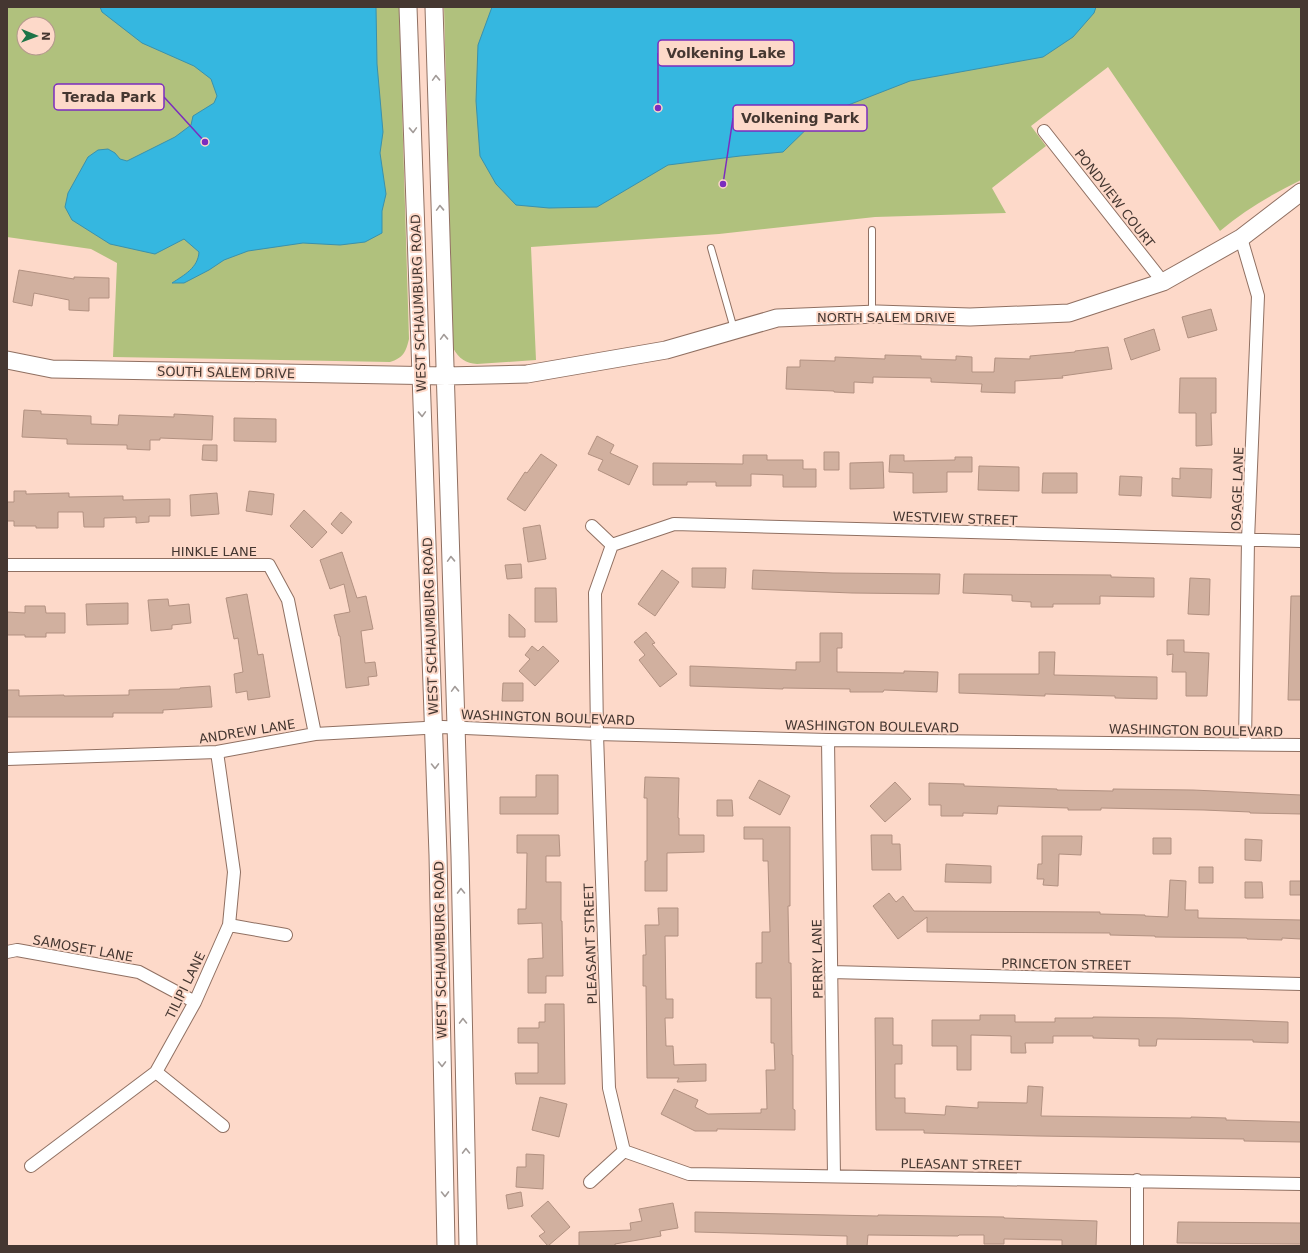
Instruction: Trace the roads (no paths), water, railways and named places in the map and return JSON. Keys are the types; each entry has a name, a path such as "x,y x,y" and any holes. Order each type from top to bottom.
{"main road":[{"name":"WEST SCHAUMBURG ROAD","path":"408,7 421,375 444,727 468,1246"},
{"name":"WEST SCHAUMBURG ROAD","path":"434,7 446,376 444,727 446,1246"},
{"name":"NORTH SALEM DRIVE","path":"446,376 527,374 666,350 776,318 872,314 970,317 1069,313 1163,282 1241,238 1301,192"},
{"name":"SOUTH SALEM DRIVE","path":"7,360 52,369 446,376"}],"street":[{"name":"PONDVIEW COURT","path":"1044,131 1163,282"},
{"name":"OSAGE LANE","path":"1241,238 1258,296 1248,540 1245,744"},
{"name":"WESTVIEW STREET","path":"612,545 674,524 1301,541"},
{"path":"592,526 612,545 595,593 597,734"},
{"name":"HINKLE LANE","path":"7,565 269,565 288,600 315,734"},
{"name":"ANDREW LANE","path":"7,759 217,752 315,734 444,727"},
{"name":"WASHINGTON BOULEVARD","path":"444,727 597,734 828,740 1301,745"},
{"name":"PLEASANT STREET","path":"597,734 609,1088 624,1151 689,1174 1137,1180 1301,1184"},
{"name":"PERRY LANE","path":"828,740 834,1176"},
{"name":"TILIPI LANE","path":"31,1166 156,1072 195,1002 229,925 234,872 217,752"},
{"path":"229,925 286,935"},
{"name":"SAMOSET LANE","path":"7,952 17,950 139,972 195,1002"},
{"name":"PRINCETON STREET","path":"831,972 1301,984"},
{"path":"156,1072 222,1126"},
{"path":"590,1182 624,1151"},
{"path":"1137,1180 1137,1246"}],"lane":[{"path":"872,230 872,314"},
{"path":"712,248 734,330"}],"water":[{"path":"100,7 376,7 377,64 383,132 380,153 386,194 382,211 382,233 365,242 340,245 303,243 248,251 224,260 184,283 172,283 190,270 198,258 199,252 184,239 155,254 110,244 72,220 65,207 68,193 88,157 98,150 108,149 115,153 120,159 127,161 175,137 191,125 193,116 214,103 217,96 211,79 194,66 142,43 102,12"},
{"path":"492,7 1096,7 1094,13 1073,37 1043,57 910,81 820,116 783,152 668,165 597,207 549,208 516,205 496,184 480,156 476,101 478,45"}],"place":[{"name":"Volkening Lake","path":"658,108"},
{"name":"Terada Park","path":"205,142"},
{"name":"Volkening Park","path":"723,184"}]}
